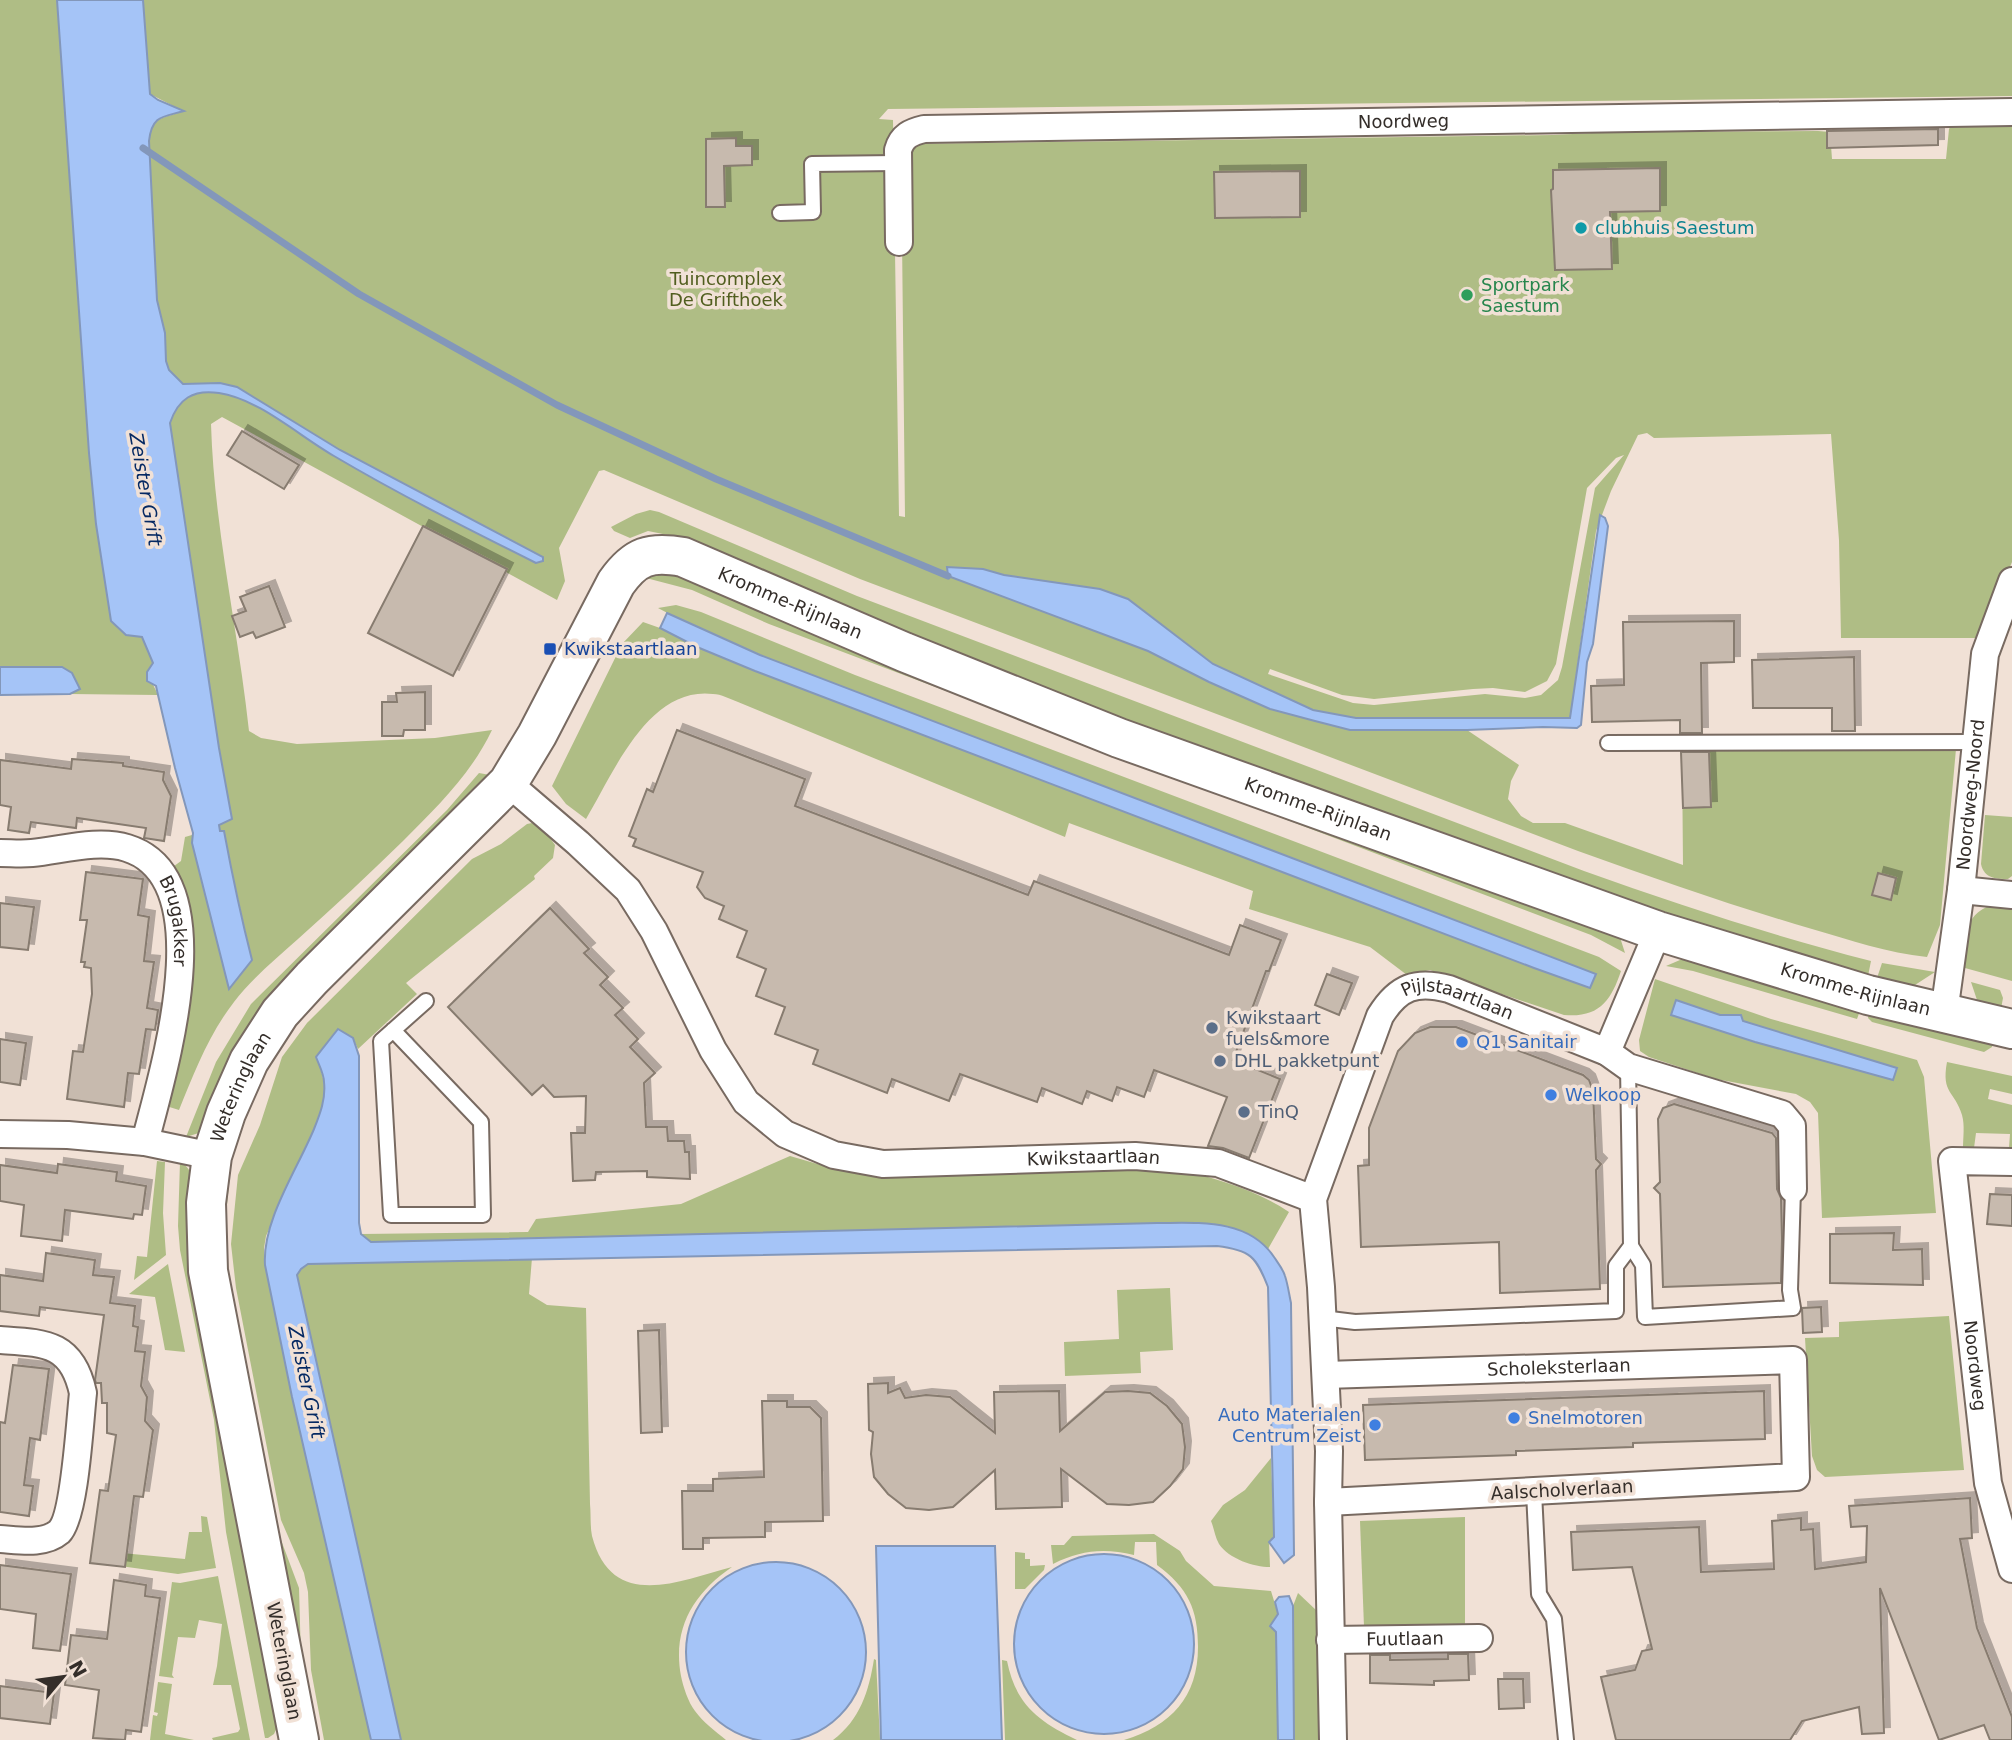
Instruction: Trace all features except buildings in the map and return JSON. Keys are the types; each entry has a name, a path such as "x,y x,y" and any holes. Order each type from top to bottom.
{"street":[{"name":"Noordweg","path":"899,242 897,163 901,141 912,132 924,130 2012,112"},
{"name":"Kromme-Rijnlaan","path":"639,559 650,554 683,557 904,652 1106,733 1658,932 1868,995 2012,1029"},
{"name":"Weteringlaan","path":"299,1740 208,1271 206,1203 212,1156 226,1113 250,1061 280,1013 508,783 548,715 616,583 639,559"},
{"name":"Noordweg-Noord","path":"1944,1013 1961,890 1985,654 2012,581"},
{"name":"Kwikstaartlaan","path":"508,783 628,890 654,932 713,1050 746,1102 785,1134 834,1155 883,1164 1135,1156 1218,1163 1313,1199"},
{"name":"Brugakker","path":"0,853 28,853 94,845 126,847 160,868 170,888 177,920 181,967 169,1049 145,1142"},
{"path":"1961,890 2012,895"},
{"path":"1617,1060 1658,932"},
{"name":"Pijlstaartlaan","path":"1313,1199 1380,1016 1400,992 1423,985 1449,989 1617,1060 1782,1114 1792,1126 1793,1189"},
{"path":"0,1134 68,1135 145,1142 212,1156"},
{"name":"Noordweg","path":"2011,1559 1989,1483 1952,1161 2012,1161"},
{"path":"1313,1199 1329,1451 1333,1740"},
{"path":"0,1340 47,1343 62,1352 79,1376 83,1393 66,1522 58,1533 45,1539 0,1539"},
{"name":"Scholeksterlaan","path":"1326,1375 1793,1360 1796,1477"},
{"name":"Aalscholverlaan","path":"1328,1502 1796,1477"},
{"name":"Fuutlaan","path":"1330,1640 1479,1638"}],"lane":[{"path":"780,213 813,212 812,164 897,163"},
{"path":"1608,743 1976,742"},
{"path":"393,1030 481,1122 483,1215 391,1215 381,1041 393,1030 426,1001"},
{"path":"1617,1060 1631,1245 1643,1265 1645,1317 1793,1308 1790,1290 1793,1189"},
{"path":"1322,1318 1355,1322 1616,1311 1616,1266 1631,1245"},
{"path":"1534,1492 1539,1594 1554,1619 1566,1740"}],"green space":[{"path":"0,0 57,0 89,453 111,621 126,635 143,637 153,663 147,672 158,695 70,694 79,689 62,667 0,667"},
{"name":"Tuincomplex De Grifthoek","path":"143,0 2012,0 2012,96 888,109 879,119 893,120 899,516 905,517 901,144 1818,131 1830,132 1832,159 1946,159 1949,129 1953,122 2012,121 2012,562 1981,636 1841,638 1839,540 1831,434 1654,438 1647,433 1638,435 1611,491 1596,531 1570,718 1356,718 1313,710 1213,664 1128,599 1100,589 1004,575 983,569 1061,618 1148,651 1270,709 1412,731 1467,730 1519,765 1511,781 1508,799 1521,816 1533,823 1565,823 1683,865 1682,750 1956,749 1940,925 1927,957 1883,949 1782,920 1578,851 860,579 604,470 599,471 559,548 565,581 557,600 222,417 211,424 213,463 221,540 249,731 261,738 297,744 435,738 492,730 464,775 428,816 241,993 210,1040 179,1110 163,1105 170,869 181,861 185,837 192,835 229,989 252,960 224,831 220,832 219,825 232,819 170,423 177,408 194,394 210,392 249,403 334,456 434,511 536,563 543,557 340,450 237,387 220,383 183,384 169,370 165,333 157,300 149,141 156,122 183,111 150,94","holes":["1624,455 1595,488 1562,667 1558,680 1541,695 1525,698 1485,694 1374,705 1353,703 1268,674 1270,669 1342,695 1374,699 1493,688 1525,692 1547,681 1556,664 1587,488 1616,458"]},
{"path":"650,510 857,596 1584,871 1727,919 1871,961 1868,976 1513,866 784,589 668,535 648,531 630,538 611,527"},
{"path":"659,567 1618,931 1625,953 1591,935 769,624 692,590 642,575"},
{"path":"676,605 701,612 855,675 1599,957 1621,971 1617,982 1608,999 1595,1010 1586,1014 1564,1015 1430,970 1407,975 1370,947 1249,909 1253,891 1069,823 1065,837 716,694 690,695 670,704 651,718 621,758 586,819 566,804 552,786 622,644 643,622 755,671 1534,968 1596,975 760,655 694,627 658,608"},
{"path":"479,773 490,775 202,1132 186,1137 216,1062 251,1004 447,810"},
{"path":"1985,815 2012,817 2012,876 2008,879 1991,877 1982,869"},
{"path":"532,823 548,835 555,845 553,858 534,876 535,879 406,983 417,994 358,1049 353,1038 316,1056 324,1085 320,1115 266,1236 265,1265 292,1397 371,1740 324,1740 311,1670 308,1592 304,1573 281,1520 236,1288 231,1244 238,1175 260,1125 282,1057 307,1023 472,859"},
{"path":"1992,905 2012,905 2012,981 1965,968 1966,938 1970,922 1982,909"},
{"path":"1687,957 1861,1008 1857,1019 1693,971 1666,966"},
{"path":"1882,963 1935,972 1914,988 1877,978"},
{"path":"1655,979 1771,1019 1917,1060 1924,1077 1936,1213 1822,1218 1818,1113 1810,1102 1796,1094 1716,1079 1649,1057 1640,1051 1639,1040"},
{"path":"1971,982 2000,990 2003,998 2001,1009 1978,1003"},
{"path":"1869,1010 1993,1040 1992,1047 1984,1052 1872,1022 1868,1018"},
{"path":"1947,1062 2012,1076 2012,1094 1990,1089 1988,1099 2012,1105 2012,1150 2009,1148 2010,1134 1976,1133 1974,1148 1963,1149 1963,1119 1947,1087"},
{"path":"790,1156 838,1170 902,1174 1179,1169 1250,1191 1289,1212 1268,1249 1241,1232 1210,1223 371,1242 361,1234 528,1232 536,1219 681,1204"},
{"path":"157,1161 165,1162 163,1213 166,1255 134,1280 137,1256 147,1257"},
{"path":"180,1162 196,1179 278,1725 274,1734 268,1738 265,1738 226,1532 214,1420 180,1250"},
{"path":"225,1164 231,1165 224,1234 225,1270 278,1532 299,1588 301,1659 220,1269"},
{"path":"532,1258 529,1294 547,1305 586,1308 591,1528 602,1560 615,1575 631,1583 650,1585 691,1579 732,1567 707,1588 689,1613 683,1627 679,1659 683,1684 692,1707 705,1723 726,1740 401,1740 297,1275 308,1264"},
{"path":"168,1264 185,1352 165,1350 155,1297 129,1294"},
{"path":"1170,1288 1173,1350 1140,1352 1141,1373 1065,1376 1064,1342 1119,1339 1117,1290"},
{"path":"1949,1316 1964,1470 1825,1477 1817,1470 1812,1456 1805,1338 1839,1337 1839,1322"},
{"path":"1271,1458 1274,1537 1269,1542 1270,1567 1249,1564 1229,1554 1219,1544 1211,1521 1223,1505 1245,1490"},
{"path":"201,1516 207,1517 216,1568 178,1574 120,1566 122,1553 185,1559 189,1532 202,1532"},
{"path":"1465,1517 1465,1626 1364,1627 1360,1521"},
{"path":"1154,1534 1180,1551 1186,1561 1214,1586 1271,1591 1278,1614 1278,1740 1124,1740 1155,1727 1168,1718 1187,1695 1197,1665 1198,1634 1193,1610 1184,1591 1157,1565 1156,1542 1135,1542 1134,1555 1113,1551 1093,1552 1053,1564 1051,1545 1064,1545 1072,1536"},
{"path":"1015,1552 1025,1553 1025,1559 1030,1559 1030,1566 1045,1565 1044,1570 1025,1589 1015,1589"},
{"path":"218,1576 250,1740 212,1738 238,1732 240,1729 231,1685 213,1685 222,1624 199,1620 195,1638 178,1637 172,1675 174,1678 159,1676 172,1582"},
{"path":"1298,1593 1317,1611 1324,1740 1294,1740 1293,1606"},
{"path":"874,1659 880,1740 833,1740 857,1714"},
{"path":"1002,1660 1007,1661 1016,1689 1031,1710 1051,1726 1077,1740 1005,1740"},
{"path":"158,1682 172,1684 165,1734 194,1740 150,1740 153,1715 157,1716 158,1713 154,1712"}],"water":[{"name":"Zeister Grift","path":"57,0 143,0 150,94 184,111 160,118 153,126 149,141 157,300 165,333 169,370 183,384 220,383 237,387 340,450 543,557 543,561 536,563 434,511 334,456 249,403 210,392 194,394 177,408 170,423 232,819 219,825 220,831 224,831 252,960 229,989 156,686 147,681 147,672 153,663 142,637 126,635 111,621 96,524 89,453"},
{"path":"1600,515 1605,518 1608,526 1593,644 1587,662 1581,725 1577,728 1350,730 1270,709 1148,651 948,576 947,567 983,569 1004,575 1100,589 1128,599 1213,664 1313,710 1356,718 1570,718"},
{"path":"667,613 760,655 1596,974 1590,988 1534,968 755,671 660,628"},
{"path":"0,667 62,667 72,673 80,689 70,694 0,695"},
{"path":"1676,1000 1720,1015 1741,1015 1743,1021 1897,1068 1893,1080 1755,1042 1671,1015"},
{"name":"Zeister Grift","path":"338,1029 353,1038 359,1056 359,1223 361,1234 371,1242 1173,1223 1221,1225 1251,1235 1263,1244 1282,1268 1291,1303 1294,1555 1284,1563 1269,1542 1274,1537 1268,1287 1255,1261 1237,1250 1217,1246 308,1264 297,1275 401,1740 371,1740 292,1397 265,1265 269,1231 275,1213 322,1106 324,1079 316,1057"},
{"path":"876,1546 995,1546 1002,1740 881,1740"},
{"path":"1104,1554 1138,1561 1167,1581 1187,1610 1194,1644 1187,1678 1167,1707 1138,1727 1104,1734 1070,1727 1041,1707 1021,1678 1014,1644 1021,1610 1041,1581 1070,1561"},
{"path":"776,1562 810,1569 840,1588 859,1618 866,1652 859,1686 840,1716 810,1735 776,1742 742,1735 712,1716 693,1686 686,1652 693,1618 712,1588 742,1569"},
{"path":"1289,1596 1293,1606 1294,1740 1278,1740 1276,1632 1270,1626 1278,1614 1275,1602 1279,1597"}],"waterway":[{"path":"143,148 359,294 557,405 716,479 948,576"}],"place":[{"name":"clubhuis Saestum","path":"1581,228"},
{"name":"Sportpark Saestum","path":"1467,295"},
{"name":"Kwikstaartlaan","path":"550,649"},
{"name":"Kwikstaart fuels&more","path":"1212,1028"},
{"name":"Q1 Sanitair","path":"1462,1042"},
{"name":"DHL pakketpunt","path":"1220,1061"},
{"name":"Welkoop","path":"1551,1095"},
{"name":"TinQ","path":"1244,1112"},
{"name":"Snelmotoren","path":"1514,1418"},
{"name":"Auto Materialen Centrum Zeist","path":"1375,1425"}]}
